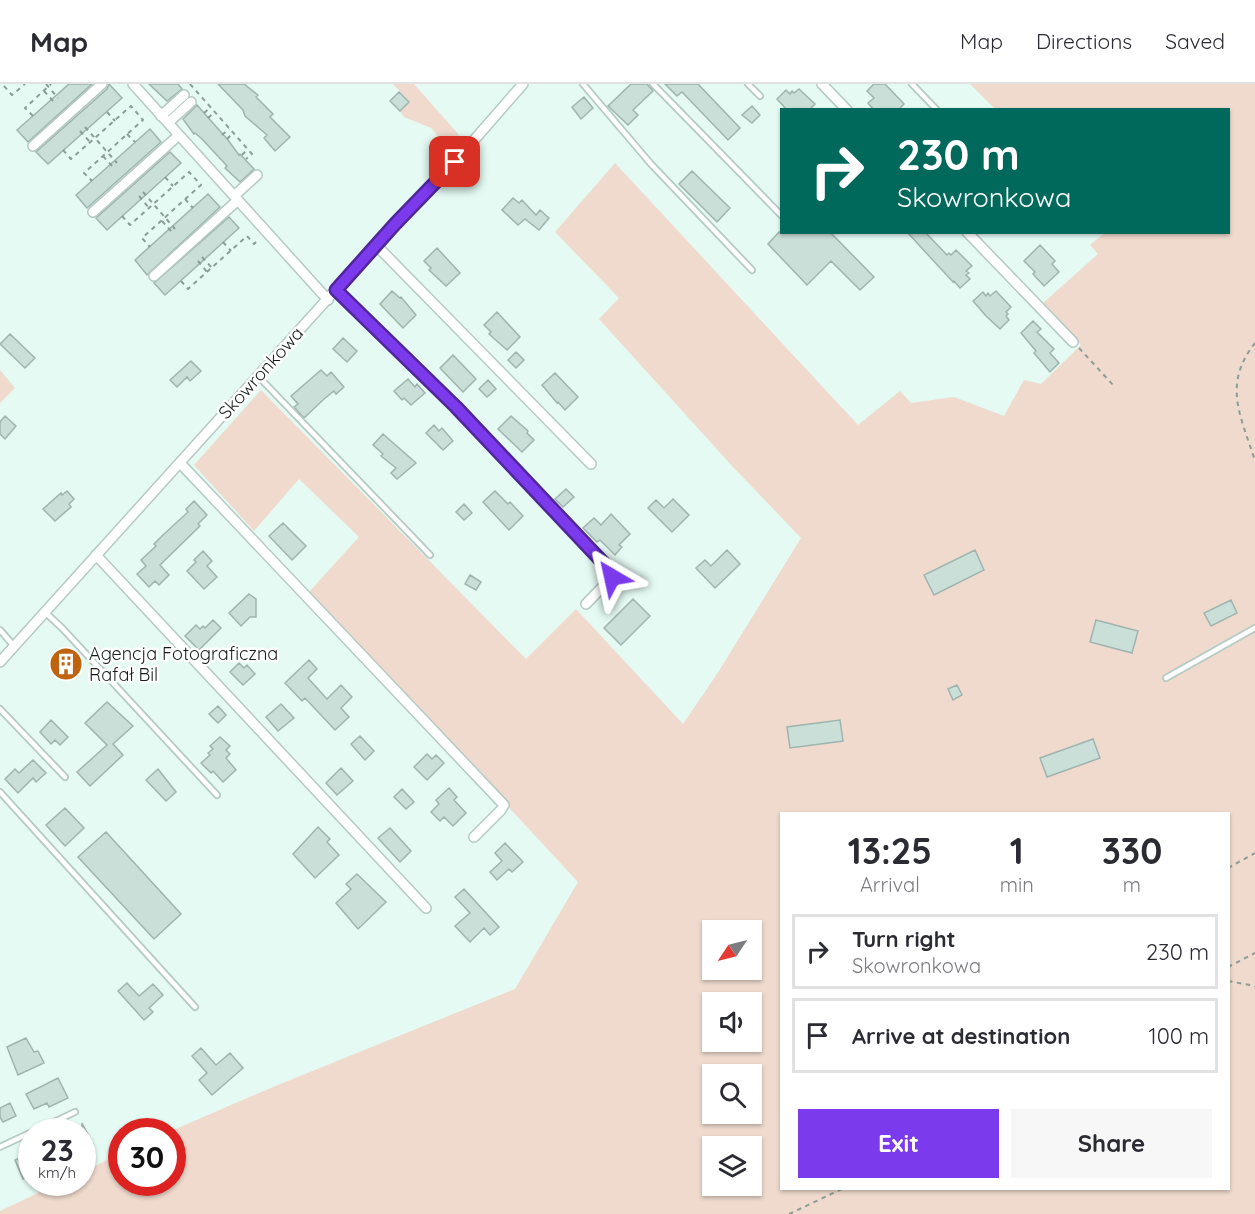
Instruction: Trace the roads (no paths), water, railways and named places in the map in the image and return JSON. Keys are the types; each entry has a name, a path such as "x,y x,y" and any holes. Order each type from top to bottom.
{"street":[{"path":"33,146 102,84"},
{"path":"133,84 328,300"},
{"name":"Skowronkowa","path":"0,662 523,84"},
{"path":"822,84 845,108"},
{"path":"164,119 188,98"},
{"path":"93,212 179,135"},
{"path":"154,276 257,175"},
{"path":"969,234 1073,342"},
{"path":"376,245 591,465"},
{"path":"336,290 456,407 610,570 612,577 586,604"},
{"path":"180,463 504,804 501,810 474,837"},
{"path":"96,555 426,908"}],"lane":[{"path":"583,84 651,164 752,270"},
{"path":"653,84 780,214"},
{"path":"748,84 760,96"},
{"path":"912,84 935,108"},
{"path":"258,376 430,555"},
{"path":"45,612 217,795"},
{"path":"1167,678 1255,628"},
{"path":"0,630 14,646"},
{"path":"0,709 65,777"},
{"path":"0,792 195,1007"},
{"path":"62,1118 75,1112"},
{"path":"0,1147 18,1139"}],"place":[{"name":"Agencja Fotograficzna Rafał Bil","path":"66,664"}]}
